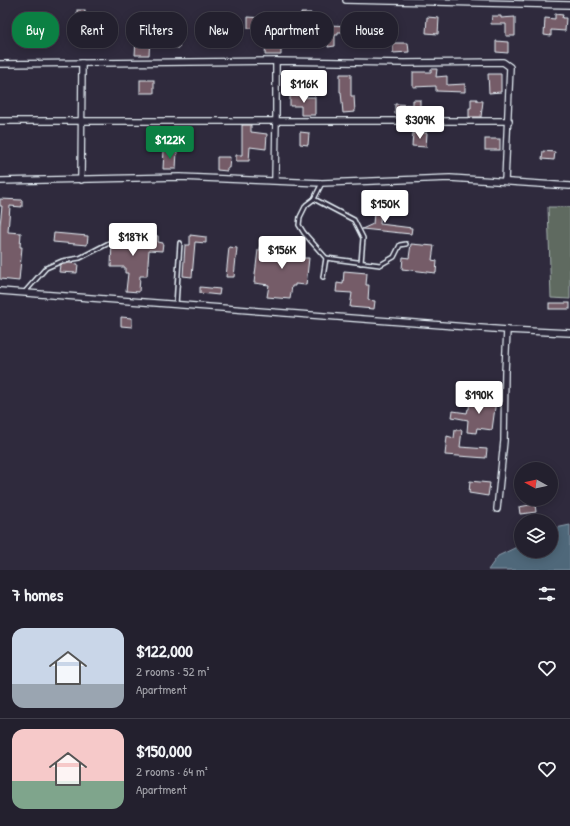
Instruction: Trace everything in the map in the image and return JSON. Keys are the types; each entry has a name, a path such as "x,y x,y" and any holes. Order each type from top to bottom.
{"street":[{"path":"346,0 461,1 570,5"},
{"path":"275,180 276,61"},
{"path":"0,64 276,61 404,63 504,62 510,67 509,121 505,182"},
{"path":"82,63 82,180"},
{"path":"0,120 509,121"},
{"path":"0,181 180,177 322,183 450,178 570,186"},
{"path":"0,291 507,330 570,333"},
{"path":"497,509 504,441 507,330"}],"lane":[{"path":"322,183 314,199 306,205 298,224 326,258 380,265 394,257 400,245 406,244"},
{"path":"314,199 354,220 363,238 361,262"},
{"path":"24,293 46,268 62,261 80,258 109,243"},
{"path":"176,305 180,244"},
{"path":"323,277 326,258"}],"green space":[{"path":"548,207 570,207 570,299 551,298"}],"water":[{"path":"570,525 570,570 488,570 498,556 514,548 514,558 558,558 558,528"}],"building":[{"path":"77,10 85,10 85,12 77,12"},
{"path":"555,14 563,15 562,18 566,18 565,31 551,30 551,36 544,35 545,18 555,19"},
{"path":"492,16 501,16 501,18 515,17 515,36 506,36 506,24 491,24"},
{"path":"248,17 251,17 251,28 248,28"},
{"path":"427,17 439,18 438,34 426,33"},
{"path":"333,25 341,26 341,32 338,32 338,35 335,35 335,46 333,46"},
{"path":"496,41 508,42 508,53 496,52"},
{"path":"398,43 408,43 409,52 393,53 393,48 398,48"},
{"path":"135,48 149,48 149,55 135,55"},
{"path":"266,48 281,48 281,55 265,55"},
{"path":"431,69 437,69 436,77 447,76 447,85 465,84 465,92 436,91 436,86 413,87 413,72 431,72"},
{"path":"340,74 351,74 351,96 354,96 355,112 343,113 340,92"},
{"path":"488,74 501,74 501,92 489,93"},
{"path":"140,80 154,80 154,93 140,93"},
{"path":"290,95 315,97 315,115 301,115 301,106 290,106"},
{"path":"471,99 483,101 481,117 469,117"},
{"path":"413,100 420,100 420,112 395,114 395,104 413,105"},
{"path":"242,125 251,125 251,132 267,134 266,149 250,147 249,161 236,161 236,155 242,155"},
{"path":"300,132 309,133 308,145 300,144"},
{"path":"413,133 427,133 426,147 412,146"},
{"path":"485,139 500,139 500,150 485,150"},
{"path":"164,150 177,151 176,169 163,169"},
{"path":"543,151 555,152 554,160 542,159"},
{"path":"217,157 230,157 229,168 227,168 227,171 217,170"},
{"path":"0,199 22,200 22,207 10,206 8,232 21,233 20,247 22,247 19,281 0,279 0,225 2,206 0,206"},
{"path":"372,206 381,206 380,224 412,228 411,234 362,229 373,224 374,213 372,213"},
{"path":"116,231 131,233 130,243 143,244 144,234 158,236 158,242 163,243 162,251 149,250 147,276 140,276 139,292 126,291 128,273 125,273 125,267 111,267 112,240 115,240"},
{"path":"54,233 88,236 87,245 53,242"},
{"path":"190,235 206,237 206,243 195,242 192,277 183,276 185,245 190,245"},
{"path":"261,240 268,241 267,256 285,258 289,241 304,243 302,258 309,258 306,285 295,284 295,286 292,286 290,299 267,297 269,285 254,283 258,250 260,250"},
{"path":"411,244 434,246 432,260 437,261 436,273 402,269 403,257 409,258"},
{"path":"229,247 237,248 234,277 226,277"},
{"path":"69,263 78,264 77,273 59,272 60,265"},
{"path":"344,271 367,273 366,285 369,285 368,300 375,301 374,309 350,307 352,293 336,292 337,283 343,284"},
{"path":"200,287 220,289 219,295 200,293"},
{"path":"549,303 570,303 570,309 549,309"},
{"path":"121,317 132,318 132,327 121,326"},
{"path":"487,399 496,400 492,430 477,428 476,433 467,432 468,420 452,417 453,411 467,413 470,400 487,402"},
{"path":"455,430 462,430 460,447 487,449 486,458 445,455 447,436 454,438"},
{"path":"470,481 490,483 488,496 469,493"},
{"path":"535,506 536,512 520,514 519,507"}]}
